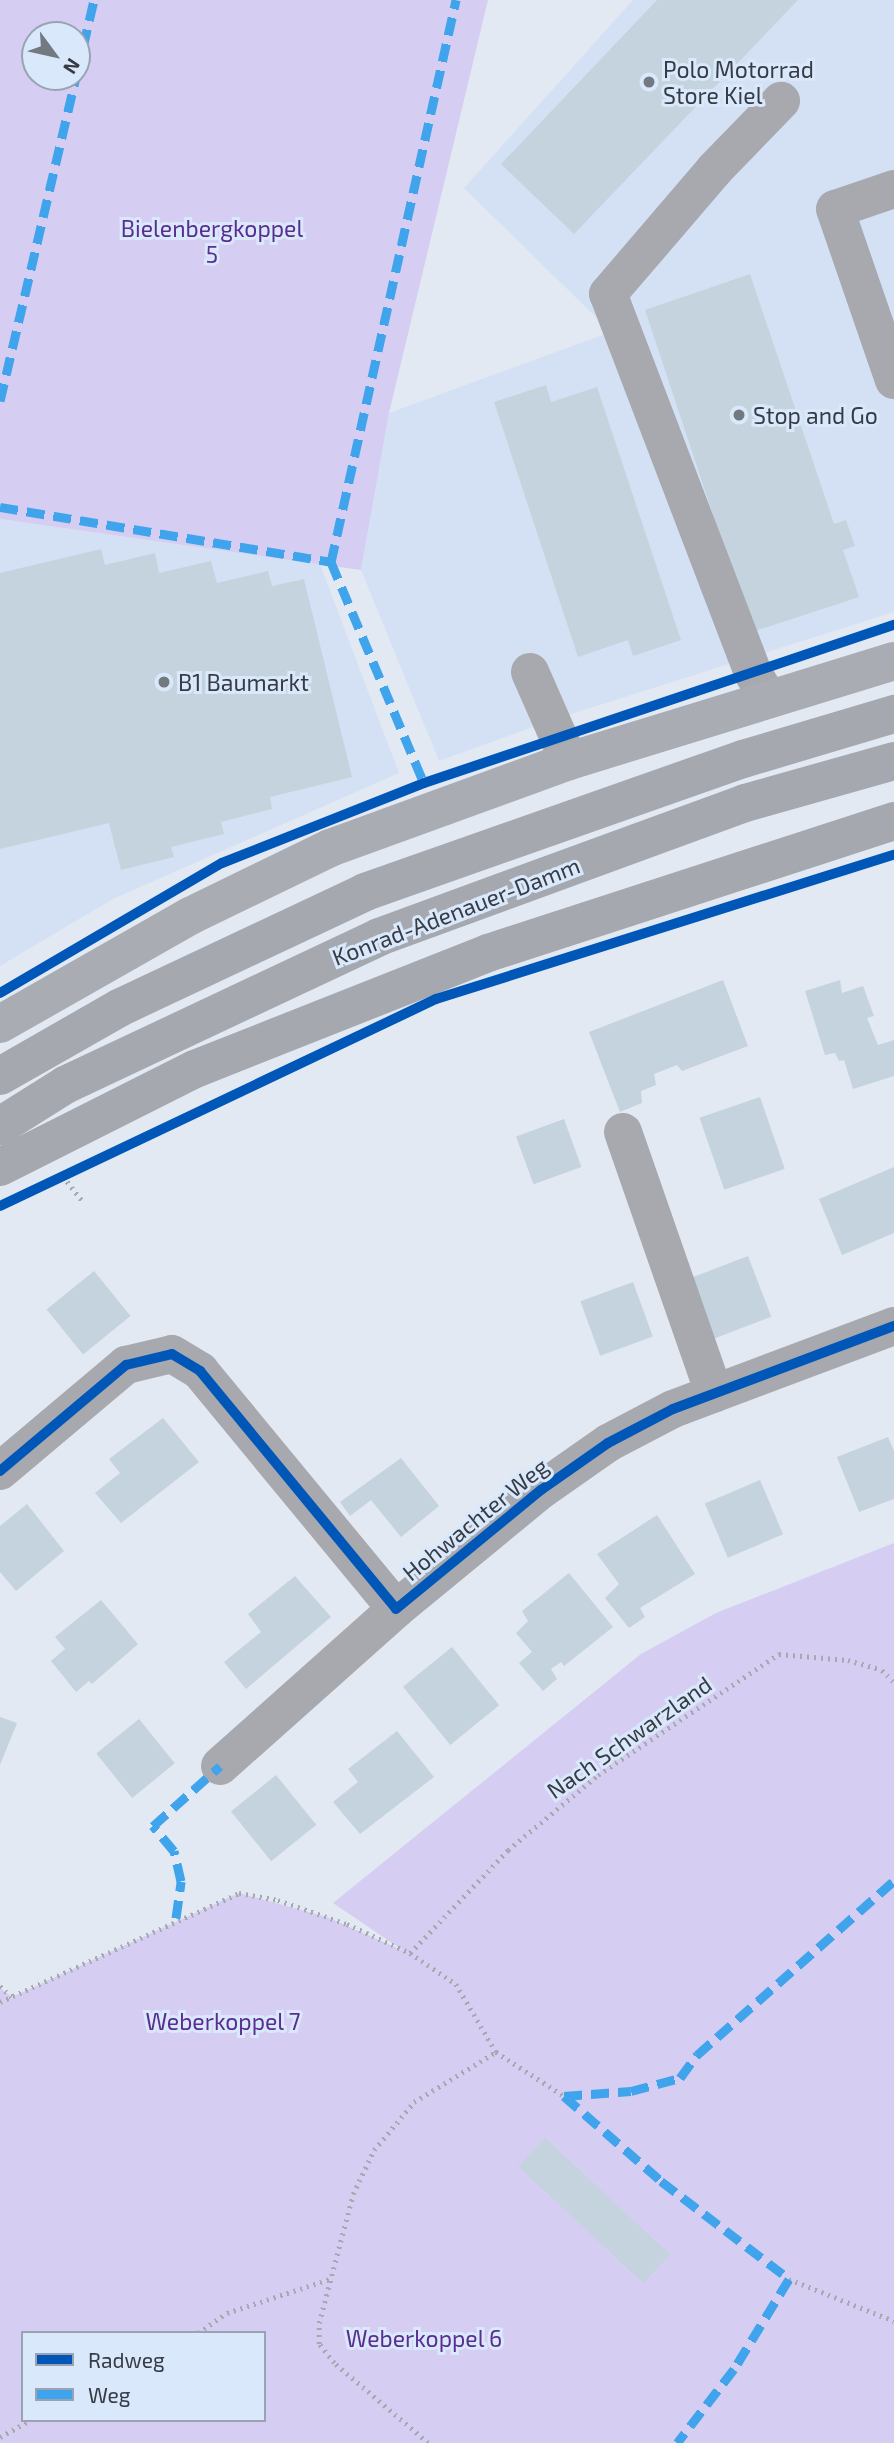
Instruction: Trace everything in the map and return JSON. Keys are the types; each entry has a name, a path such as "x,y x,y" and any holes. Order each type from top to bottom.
{"highway":[{"name":"Konrad-Adenauer-Damm","path":"0,1076 119,1008 365,892 743,759 894,715"},
{"name":"Konrad-Adenauer-Damm","path":"0,1126 65,1085 379,937 745,803 894,761"},
{"path":"0,1167 195,1069 488,953 894,821"}],"main road":[{"path":"0,1024 190,916 330,848 569,761 894,661"}],"street":[{"path":"769,699 753,673 608,294 715,170 781,101"},
{"path":"894,189 835,209 894,380"},
{"path":"530,672 569,761"},
{"path":"623,1132 713,1394"},
{"name":"Hohwachter Weg","path":"0,1471 126,1365 172,1354 200,1371 396,1609 541,1490 608,1443 713,1394 894,1326"},
{"path":"220,1766 396,1609"}],"path":[{"path":"62,1175 84,1203"},
{"path":"0,2002 239,1893 278,1900 348,1924 410,1953 456,1984 496,2052 564,2096"},
{"path":"0,1986 12,1997"},
{"path":"428,2443 334,2363 319,2344 319,2323 353,2194 374,2150 414,2102 496,2052"},
{"path":"201,2331 227,2313 331,2279"},
{"path":"789,2279 894,2321"},
{"path":"3,2443 0,2437 28,2422"}],"shaded area":[{"path":"633,0 894,0 894,612 552,720 439,761 361,570 389,413 611,332 464,188"},
{"name":"B1 Baumarkt","path":"0,519 320,564 399,773 113,899 0,966"}],"green space":[{"name":"Bielenbergkoppel 5","path":"0,0 488,0 389,413 361,570 0,519"},
{"path":"894,1543 894,2443 0,2443 0,1988 12,1997 239,1893 327,1917 404,1951 333,1903 641,1654 716,1613"}],"building":[{"name":"Polo Motorrad Store Kiel","path":"657,0 798,0 574,234 501,164"},
{"name":"Stop and Go","path":"750,274 834,524 846,520 855,546 843,550 859,597 752,632 645,310"},
{"path":"546,385 551,402 597,387 681,640 633,656 628,640 578,657 494,402"},
{"name":"B1 Baumarkt","path":"101,549 105,565 155,553 159,573 211,561 217,583 268,571 272,586 304,579 352,777 270,797 272,809 221,822 224,834 171,847 174,857 121,870 109,823 0,849 0,573"},
{"path":"723,980 748,1046 682,1071 677,1065 654,1074 656,1085 641,1091 642,1103 620,1112 589,1032"},
{"path":"840,980 842,993 863,986 874,1016 867,1018 878,1045 894,1040 894,1076 853,1089 844,1060 839,1061 835,1053 825,1055 805,991"},
{"path":"760,1097 785,1169 724,1190 699,1118"},
{"path":"564,1119 581,1167 534,1184 516,1136"},
{"path":"894,1167 894,1233 842,1255 819,1199"},
{"path":"748,1256 771,1317 708,1341 685,1280"},
{"path":"94,1271 131,1316 83,1354 47,1309"},
{"path":"633,1282 653,1337 600,1356 580,1301"},
{"path":"163,1418 199,1462 121,1523 95,1493 120,1473 109,1459"},
{"path":"888,1437 894,1451 894,1499 859,1512 837,1457"},
{"path":"401,1458 439,1506 401,1537 371,1500 350,1516 340,1502"},
{"path":"760,1480 783,1534 728,1558 705,1503"},
{"path":"27,1504 64,1551 16,1591 0,1572 0,1526"},
{"path":"657,1515 695,1574 640,1608 645,1617 629,1628 605,1598 619,1584 597,1554"},
{"path":"569,1573 613,1627 564,1666 561,1662 551,1669 557,1679 543,1691 519,1663 532,1652 516,1633 528,1621 522,1611"},
{"path":"295,1576 331,1617 246,1689 224,1662 261,1632 248,1614"},
{"path":"101,1600 138,1644 92,1684 89,1681 76,1692 51,1661 65,1649 55,1637"},
{"path":"452,1647 499,1705 450,1745 403,1687"},
{"path":"0,1717 17,1723 0,1765"},
{"path":"139,1719 175,1763 132,1798 96,1754"},
{"path":"397,1731 434,1777 360,1834 333,1802 358,1782 348,1769"},
{"path":"276,1775 316,1825 271,1861 231,1812"},
{"path":"545,2138 670,2255 643,2283 518,2167"}],"marked path":[{"path":"89,21 94,0"},
{"path":"0,507 331,562 456,0"},
{"path":"0,401 73,91"},
{"path":"331,562 424,783"},
{"path":"176,1918 181,1881 174,1851 153,1826 220,1766"},
{"path":"564,2096 631,2091 680,2078 697,2055 894,1881"},
{"path":"564,2096 661,2181 789,2279 734,2369 677,2443"}],"cycle path":[{"path":"0,993 222,863 424,783 894,625"},
{"path":"0,1206 436,999 894,855"},
{"path":"0,1471 126,1365 172,1354 200,1371 396,1609 541,1490 608,1443 673,1409 894,1326"}],"place":[{"name":"Polo Motorrad Store Kiel","path":"649,82"},
{"name":"Stop and Go","path":"739,415"},
{"name":"B1 Baumarkt","path":"164,682"}],"park label":[{"name":"Weberkoppel 7","path":"223,2021"},
{"name":"Weberkoppel 6","path":"424,2338"}]}
